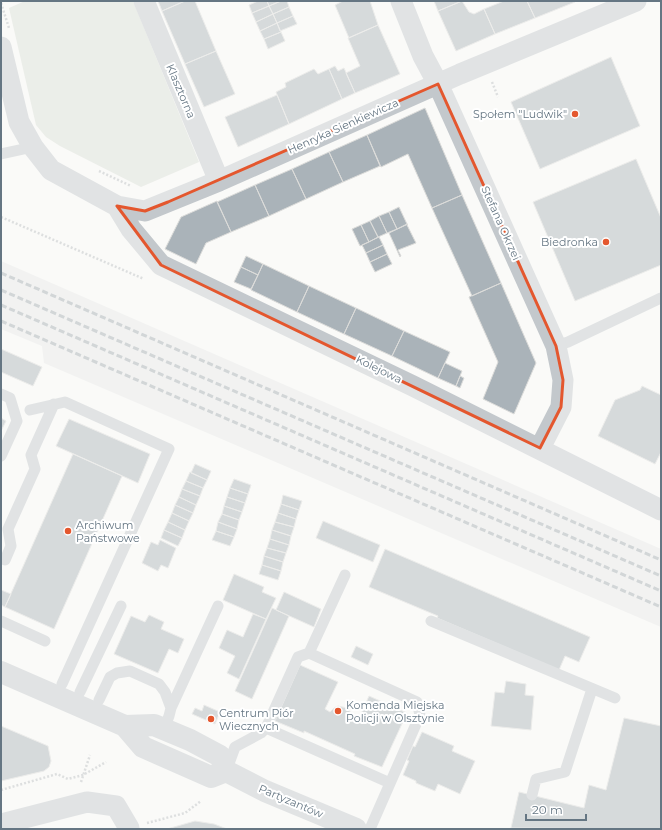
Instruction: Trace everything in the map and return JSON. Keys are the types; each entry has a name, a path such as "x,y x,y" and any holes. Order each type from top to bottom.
{"street":[{"name":"Klasztorna","path":"144,1 219,181"},
{"name":"Stefana Okrzei","path":"401,1 423,56 438,84 556,346 563,380 561,407 540,448"},
{"name":"Henryka Sienkiewicza","path":"33,147 51,170 117,206 145,211 219,181 438,84 636,1"},
{"path":"5,38 19,122 33,147"},
{"name":"Kolejowa","path":"117,206 131,229 161,265 406,382 661,510"},
{"path":"1,672 125,726 154,725 190,740 220,756 226,771 211,777 143,747 125,726"},
{"name":"Partyzantów","path":"226,771 265,791 356,829"},
{"path":"1,824 87,802 116,806 129,828"}],"lane":[{"path":"1,154 33,147"},
{"path":"556,346 568,342 661,298"},
{"path":"1,394 10,398 17,421 1,456"},
{"path":"30,410 65,402 168,449 62,684"},
{"path":"5,560 11,546 8,529 35,468 31,455 54,404"},
{"path":"309,653 345,575"},
{"path":"80,692 121,606"},
{"path":"164,729 170,716 171,708 218,606"},
{"path":"431,620 616,698"},
{"path":"1,621 45,641"},
{"path":"226,771 235,747 261,733 266,728 298,657 309,653 416,702 420,715 370,829"},
{"path":"99,700 110,677 117,673 130,671 159,684 165,692 171,708"},
{"path":"532,795 536,779 565,772 592,689"},
{"path":"266,728 390,783"}],"path":[{"path":"2,2 5,38"},
{"path":"491,82 498,97"},
{"path":"98,170 132,187"},
{"path":"1,217 151,282"},
{"path":"83,802 81,781 90,755"},
{"path":"1,790 57,774 68,779 83,775 106,762"},
{"path":"129,828 184,813 202,801"}],"highlighted area":[{"path":"438,84 556,346 563,380 561,407 540,448 161,265 117,206 145,211"}],"shaded area":[{"path":"25,1 133,1 199,162 141,187 60,146 46,137 36,125 9,8"},
{"path":"1,261 661,549 661,627 44,363 42,346 1,329"}],"building":[{"path":"158,1 185,1 162,11"},
{"path":"185,1 195,1 216,51 185,64 162,11"},
{"path":"258,1 267,1 269,6 252,13 249,5"},
{"path":"267,1 281,1 269,6"},
{"path":"281,1 287,1 289,7 273,14 269,6"},
{"path":"343,1 370,1 378,25 349,38 335,5"},
{"path":"434,1 462,1 438,11"},
{"path":"462,1 469,12 474,14 484,9 495,34 456,51 438,11"},
{"path":"504,1 527,1 535,18 495,34 484,9"},
{"path":"527,1 575,1 575,2 535,18"},
{"path":"269,6 273,14 256,22 252,13"},
{"path":"289,7 293,16 277,23 273,14"},
{"path":"273,14 277,23 260,31 256,22"},
{"path":"293,16 297,24 280,31 277,23"},
{"path":"277,23 281,32 264,39 260,31"},
{"path":"378,25 400,74 355,93 346,73 360,66 348,38"},
{"path":"281,32 285,41 268,49 264,39"},
{"path":"216,51 235,94 204,107 185,64"},
{"name":"Społem \"Ludwik\"","path":"611,57 640,126 540,169 511,102"},
{"path":"335,66 338,71 344,68 355,93 342,99 329,69"},
{"path":"314,69 318,74 329,69 342,99 289,124 276,92 286,87 285,83"},
{"path":"277,95 289,124 238,147 225,117"},
{"path":"425,108 462,195 432,208 408,154 381,167 367,135"},
{"path":"367,135 380,166 343,182 329,152"},
{"path":"329,152 343,182 306,199 292,169"},
{"name":"Biedronka","path":"636,159 661,218 661,265 575,301 533,202"},
{"path":"292,169 306,199 269,216 255,185"},
{"path":"255,185 269,216 231,232 217,202"},
{"path":"462,195 501,283 472,296 432,208"},
{"path":"217,201 231,232 206,243 196,264 165,249 181,217"},
{"path":"399,207 407,224 397,229 389,212"},
{"path":"389,212 397,229 387,233 379,216"},
{"path":"379,216 387,233 378,237 370,221"},
{"path":"370,221 378,237 369,242 361,225"},
{"path":"408,224 407,225 416,243 398,250 401,256 400,257 389,233"},
{"path":"361,225 369,242 360,246 352,229"},
{"path":"379,237 383,245 366,253 362,245"},
{"path":"383,245 387,254 370,262 366,253"},
{"path":"387,254 392,264 375,272 370,262"},
{"path":"246,256 263,264 258,275 241,267"},
{"path":"263,264 309,286 297,312 251,290"},
{"path":"241,267 258,275 251,289 234,282"},
{"path":"501,283 536,363 514,414 483,399 498,362 469,297"},
{"path":"309,286 356,308 344,334 297,312"},
{"path":"356,308 404,331 392,356 344,334"},
{"path":"404,331 450,352 438,378 392,356"},
{"path":"1,349 42,367 33,386 1,372"},
{"path":"445,363 462,371 456,386 438,378"},
{"path":"460,376 464,378 460,388 456,386"},
{"path":"642,386 661,395 661,452 655,464 598,436 615,400 640,390"},
{"path":"1,418 6,421 1,431"},
{"path":"69,419 150,454 138,483 56,446"},
{"name":"Archiwum Państwowe","path":"73,454 122,476 54,629 5,607"},
{"path":"195,464 211,471 207,480 191,473"},
{"path":"190,472 207,480 203,488 186,481"},
{"path":"234,479 251,485 248,494 230,488"},
{"path":"186,481 203,488 200,496 182,489"},
{"path":"230,488 248,494 245,503 227,497"},
{"path":"182,489 200,496 196,505 179,497"},
{"path":"283,495 302,501 299,510 281,504"},
{"path":"179,497 196,505 193,513 175,505"},
{"path":"227,497 245,503 242,512 224,506"},
{"path":"281,504 299,510 296,519 278,513"},
{"path":"175,505 193,513 189,521 172,513"},
{"path":"224,506 242,512 239,520 222,514"},
{"path":"172,513 189,521 185,530 168,522"},
{"path":"278,513 296,519 294,527 275,522"},
{"path":"222,514 239,520 237,529 218,522"},
{"path":"323,521 380,545 373,562 316,538"},
{"path":"168,522 185,530 182,538 164,530"},
{"path":"218,522 237,529 234,537 216,531"},
{"path":"275,522 294,527 291,536 272,530"},
{"path":"164,530 182,538 178,546 161,538"},
{"path":"272,530 291,536 289,545 270,539"},
{"path":"216,531 234,537 230,546 212,540"},
{"path":"270,539 289,545 286,553 267,548"},
{"path":"160,540 176,548 168,568 161,565 158,571 142,563 151,542 158,545"},
{"path":"267,548 286,553 283,562 264,556"},
{"path":"385,549 590,637 579,662 565,656 559,670 369,587"},
{"path":"264,556 283,562 281,571 262,565"},
{"path":"262,565 281,571 278,580 259,574"},
{"path":"234,574 264,587 262,592 276,598 266,619 223,600"},
{"path":"1,590 11,594 5,607 1,605"},
{"path":"284,592 321,609 314,627 276,610"},
{"path":"272,608 289,616 252,699 235,691"},
{"path":"253,614 266,619 239,679 227,673 235,656 219,648 227,630 243,637"},
{"path":"149,615 164,622 161,629 184,639 178,653 169,649 158,673 114,654 131,616 145,622"},
{"path":"356,646 373,654 368,665 351,657"},
{"path":"300,665 338,682 325,709 330,712 338,706 347,708 352,714 352,721 357,723 369,696 407,713 382,767 354,756 355,754 304,731 304,733 275,721"},
{"path":"506,681 526,684 525,695 534,696 531,730 491,726 495,692 504,693"},
{"name":"Centrum Piór Wiecznych","path":"204,705 220,712 215,724 192,714 195,708 202,711"},
{"path":"624,718 661,726 661,829 511,828 519,792 584,808 589,785 606,790"},
{"path":"1,726 48,746 51,761 49,767 44,771 1,781"},
{"path":"422,732 454,746 452,751 475,761 460,794 438,784 435,791 416,783 416,781 403,775 413,746 415,747"},
{"path":"195,821 214,824 227,829 167,829"}],"railway":[{"path":"1,273 661,560"},
{"path":"1,290 661,576"},
{"path":"1,305 661,591"},
{"path":"1,321 661,607"}],"place":[{"name":"Społem \"Ludwik\"","path":"575,114"},
{"name":"Biedronka","path":"606,242"},
{"name":"Archiwum Państwowe","path":"68,531"},
{"name":"Komenda Miejska Policji w Olsztynie","path":"338,711"},
{"name":"Centrum Piór Wiecznych","path":"211,719"}]}
